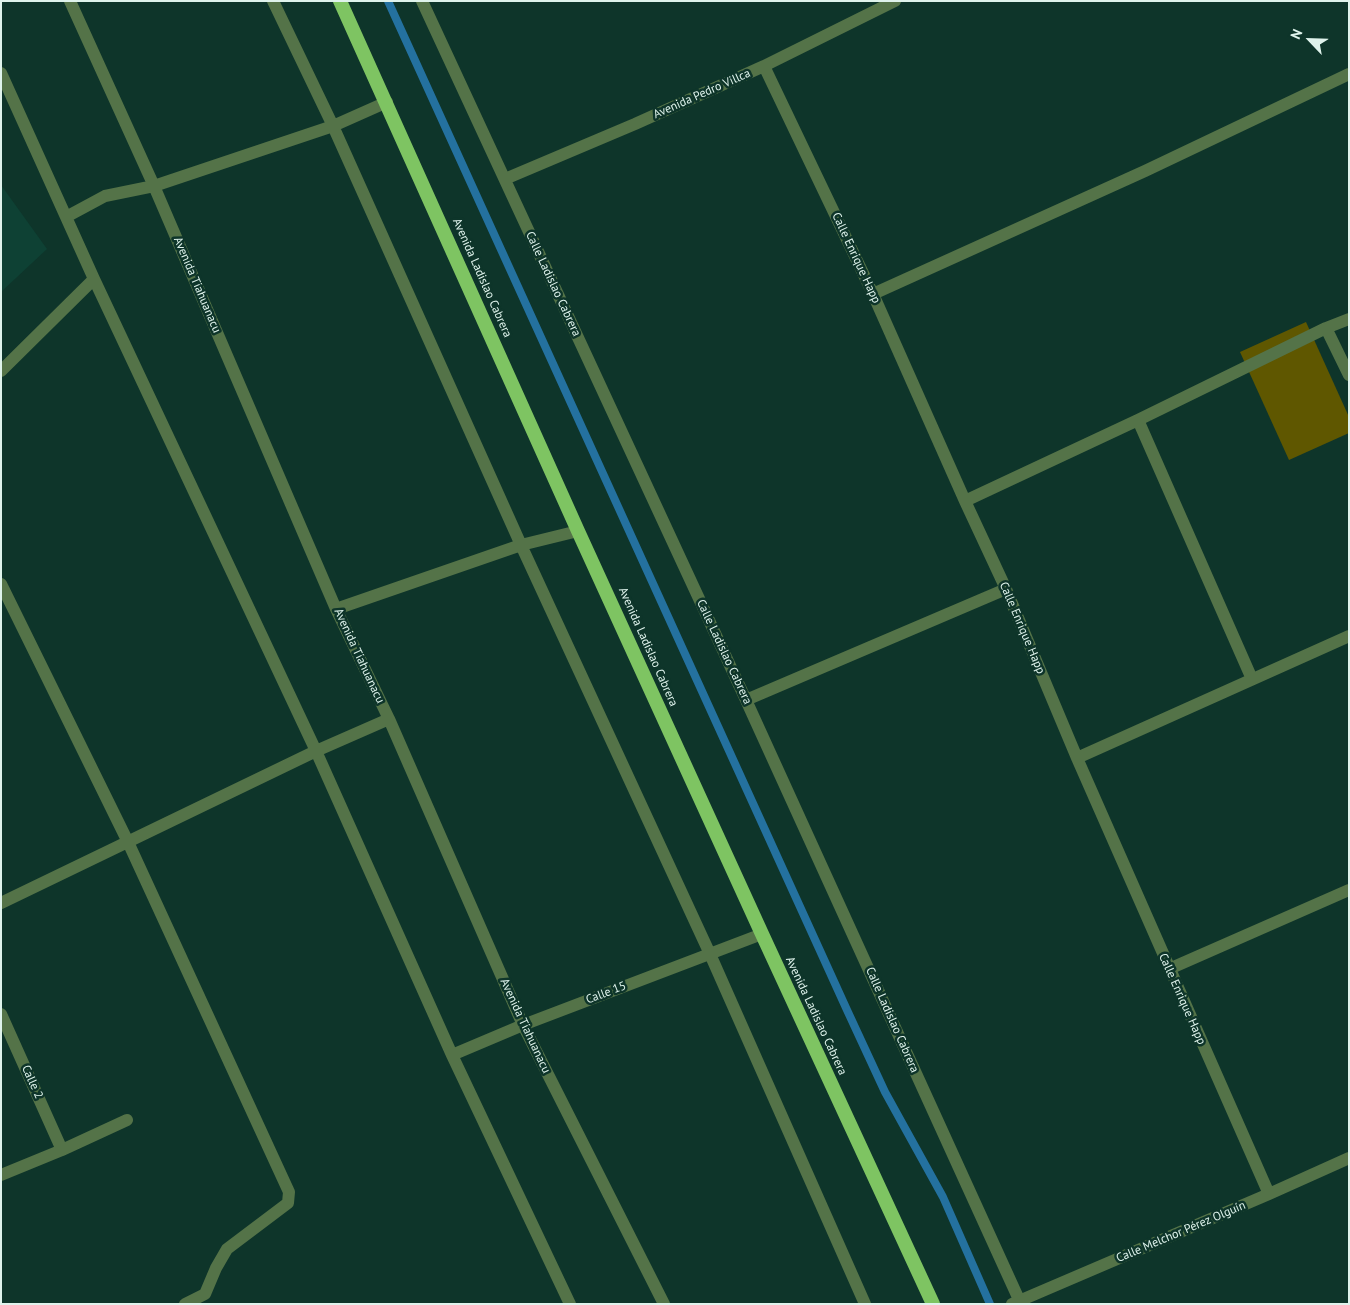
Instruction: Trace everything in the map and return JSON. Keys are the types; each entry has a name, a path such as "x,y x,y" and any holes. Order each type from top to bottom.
{"highway":[{"name":"Avenida Ladislao Cabrera","path":"340,1 387,102 578,531 933,1304"}],"street":[{"name":"Avenida Tiahuanacu","path":"70,1 154,186 336,609 388,719 522,1025 664,1304"},
{"path":"273,1 333,126 521,544 710,954 865,1304"},
{"name":"Calle Ladislao Cabrera","path":"422,1 746,700 1017,1303"},
{"name":"Avenida Pedro Villca","path":"504,179 764,66 895,1"},
{"name":"Calle Enrique Happ","path":"764,66 873,294 1006,589 1076,758 1269,1194"},
{"path":"1,73 94,279 316,751 452,1055 570,1304"},
{"path":"873,294 1145,170 1349,74"},
{"path":"66,217 105,196 154,186 333,126 387,102"},
{"path":"1,371 94,279"},
{"path":"965,501 1138,420 1326,328 1349,319"},
{"path":"1326,328 1349,375"},
{"path":"1138,420 1252,679"},
{"path":"336,609 521,544 578,531"},
{"path":"1,584 128,842 289,1192 288,1203 227,1249 216,1268 206,1294 185,1304"},
{"path":"746,700 1006,589"},
{"path":"1076,758 1349,636"},
{"path":"1,903 316,751 388,719"},
{"path":"1169,969 1349,890"},
{"name":"Calle 15","path":"452,1055 522,1025 762,934"},
{"name":"Calle 2","path":"1,1014 62,1150"},
{"path":"1,1175 127,1120"},
{"name":"Calle Melchor Pérez Olguín","path":"1017,1303 1349,1158"}],"shaded area":[{"path":"1,185 47,249 1,292"},
{"path":"1306,322 1349,417 1349,433 1289,460 1240,352"}],"waterway":[{"path":"388,1 847,1010 885,1092 943,1197 990,1304"}]}
